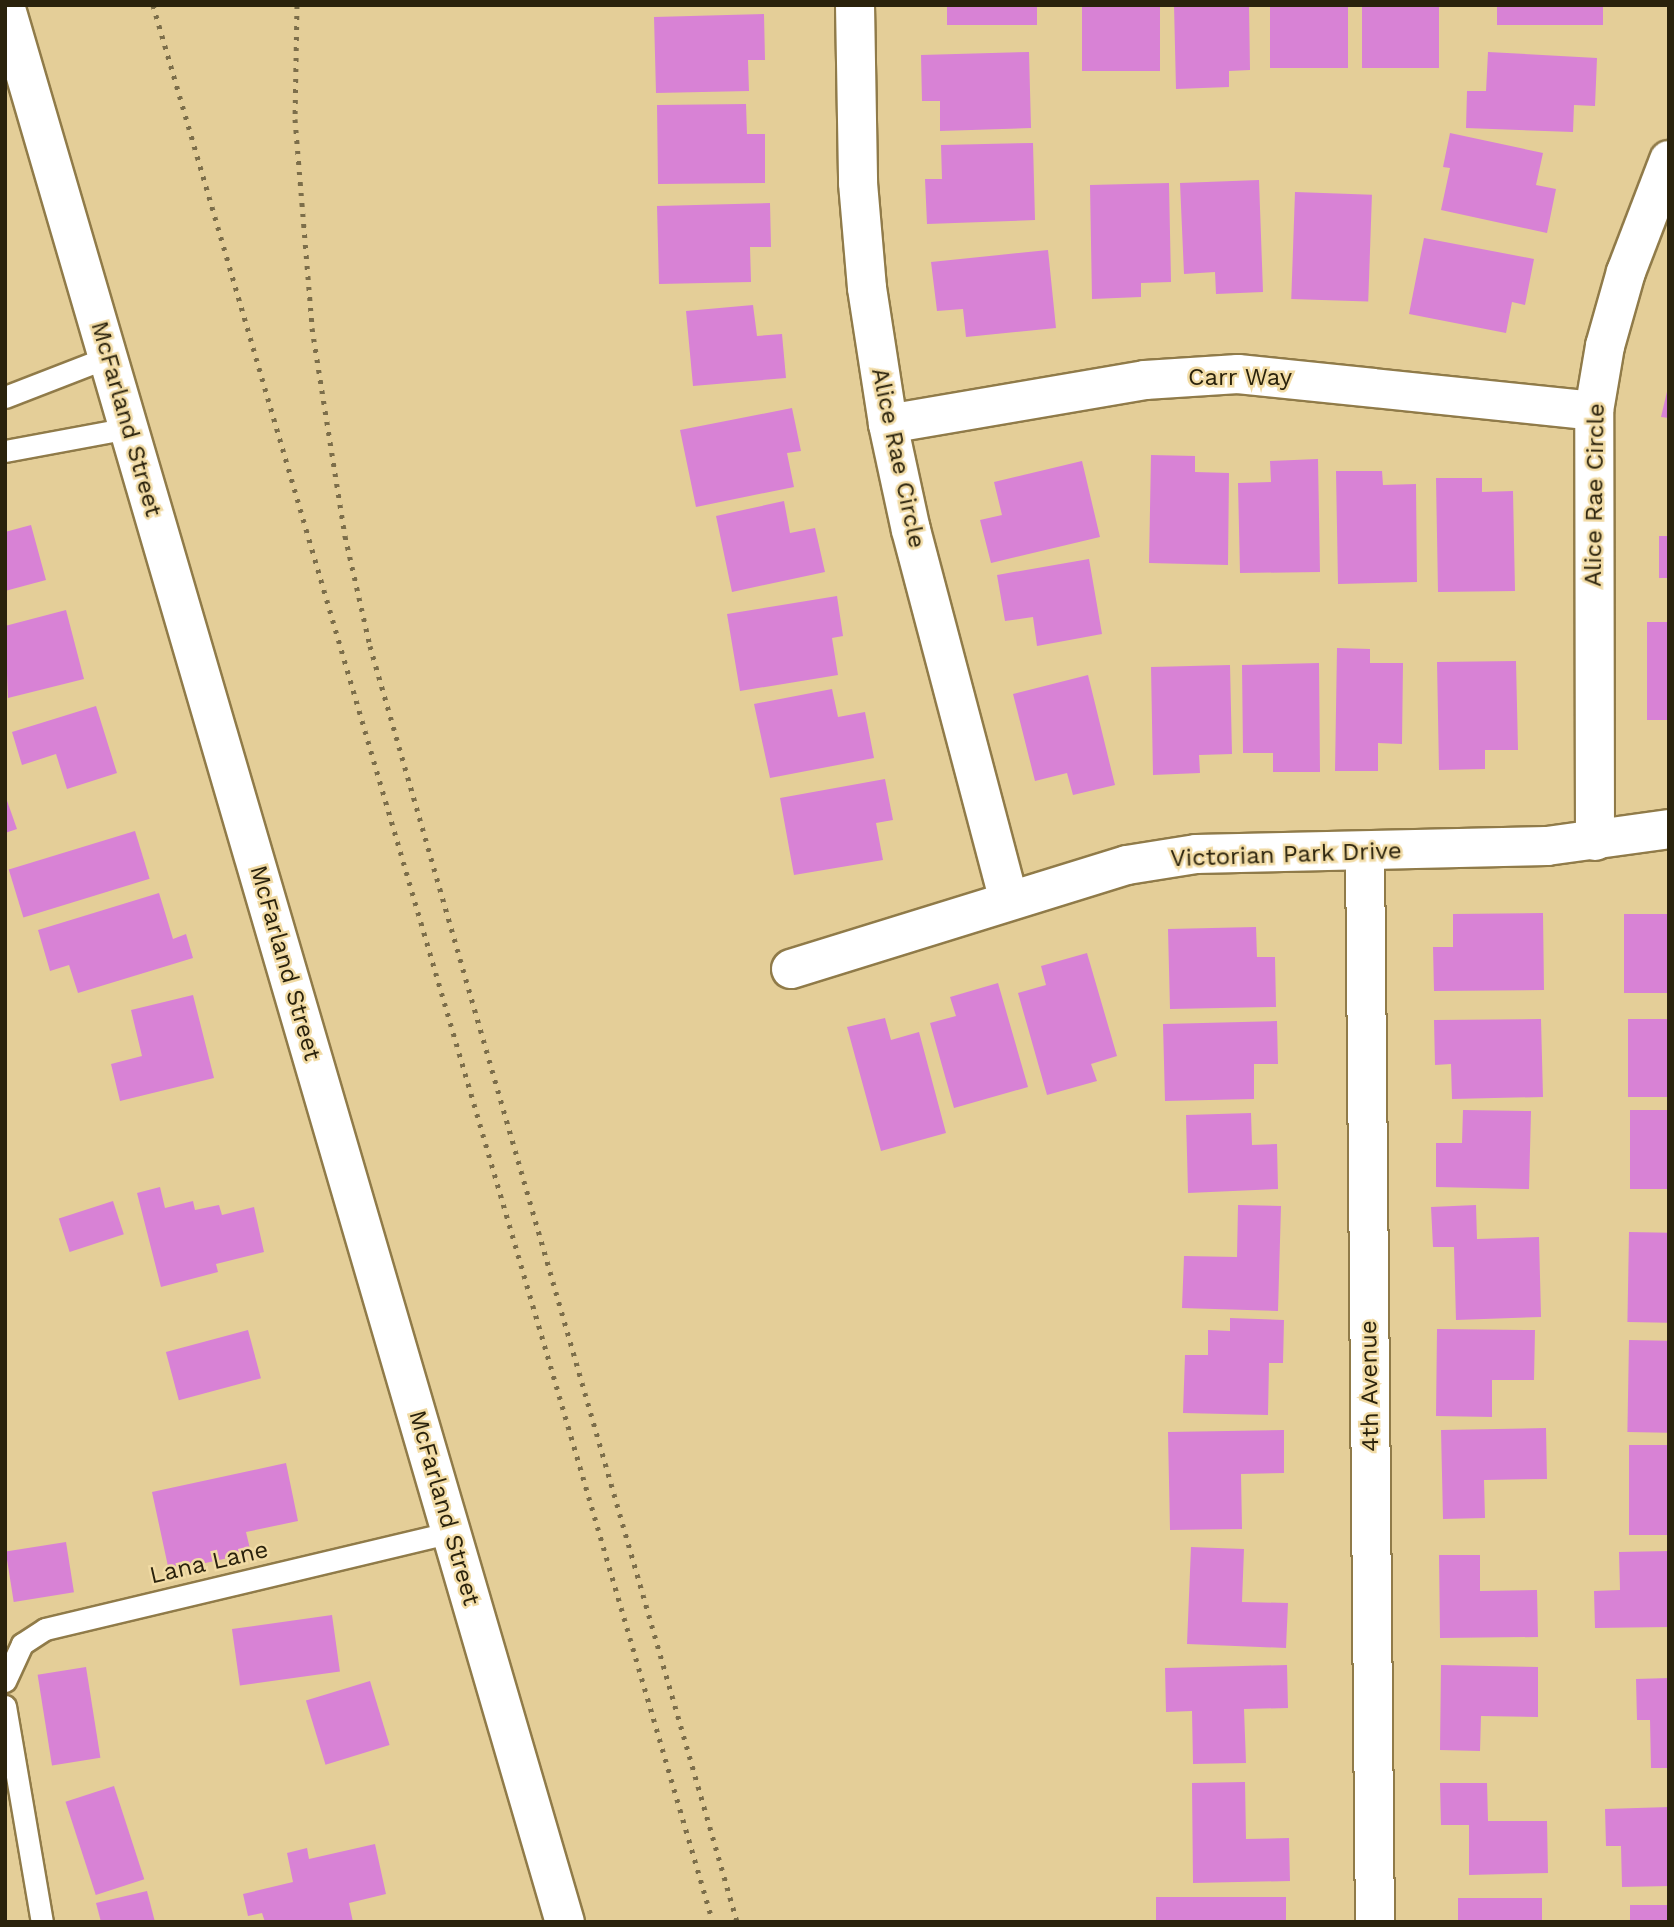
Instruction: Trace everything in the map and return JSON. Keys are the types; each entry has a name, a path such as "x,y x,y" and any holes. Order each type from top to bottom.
{"street":[{"name":"McFarland Street","path":"5,5 565,1922"},
{"name":"Alice Rae Circle","path":"855,5 858,183 867,288 888,424 911,530 1009,900"},
{"name":"Alice Rae Circle","path":"1595,841 1594,411 1605,346 1626,272 1669,160"},
{"name":"Carr Way","path":"888,424 1145,380 1238,374 1594,411"},
{"name":"Victorian Park Drive","path":"791,969 1127,865 1196,854 1365,851 1595,841 1669,829"},
{"name":"4th Avenue","path":"1365,851 1375,1922"}],"lane":[{"path":"5,397 108,357"},
{"path":"5,450 129,428"},
{"name":"Lana Lane","path":"5,1681 22,1644 45,1629 451,1532"},
{"path":"5,1706 42,1922"}],"building":[{"path":"947,5 1037,5 1037,25 947,25"},
{"path":"1082,5 1160,5 1160,71 1082,71"},
{"path":"1174,5 1249,5 1250,70 1229,71 1229,87 1176,89"},
{"path":"1270,5 1348,5 1348,68 1270,68"},
{"path":"1362,5 1439,5 1439,68 1362,68"},
{"path":"1497,5 1603,5 1603,25 1497,25"},
{"path":"764,14 765,60 748,60 749,91 656,93 654,17"},
{"path":"1029,52 1031,128 940,131 940,101 922,101 921,55"},
{"path":"1488,52 1597,58 1595,106 1574,105 1573,132 1466,128 1467,91 1486,91"},
{"path":"746,104 747,134 765,134 765,183 658,184 657,105"},
{"path":"1450,133 1543,153 1536,185 1556,189 1547,233 1441,210 1450,168 1443,167"},
{"path":"1033,143 1035,220 927,224 925,179 942,179 941,145"},
{"path":"1259,180 1263,292 1216,294 1215,272 1184,274 1180,183"},
{"path":"1169,183 1171,282 1141,283 1141,297 1092,299 1090,185"},
{"path":"1295,192 1372,195 1368,302 1291,299"},
{"path":"770,203 771,247 750,247 751,282 659,284 657,206"},
{"path":"1424,238 1534,259 1525,305 1512,302 1506,333 1409,314"},
{"path":"1048,250 1056,328 966,337 963,309 937,311 931,262"},
{"path":"753,305 757,336 782,334 786,378 693,386 686,311"},
{"path":"1669,383 1669,418 1661,417"},
{"path":"792,408 801,451 787,453 794,487 696,507 680,430"},
{"path":"1151,455 1195,456 1195,472 1229,473 1228,565 1149,563"},
{"path":"1318,459 1320,572 1240,573 1238,483 1271,482 1270,461"},
{"path":"1082,461 1100,537 991,563 980,520 1002,515 994,482"},
{"path":"1336,471 1382,471 1383,485 1416,484 1417,582 1338,584"},
{"path":"1436,478 1482,478 1482,492 1513,491 1515,591 1438,592"},
{"path":"784,501 790,533 815,528 825,572 732,592 716,516"},
{"path":"31,525 46,580 5,591 5,532"},
{"path":"1659,536 1669,536 1669,578 1659,578"},
{"path":"1089,559 1102,634 1037,646 1033,617 1005,621 997,575"},
{"path":"837,596 843,636 832,638 838,675 740,691 727,614"},
{"path":"66,610 84,679 8,698 5,626"},
{"path":"1647,622 1669,622 1669,720 1647,720"},
{"path":"1337,648 1370,649 1370,663 1403,663 1402,744 1378,743 1378,771 1335,771"},
{"path":"1516,661 1518,750 1485,750 1485,769 1439,770 1437,662"},
{"path":"1319,663 1320,772 1273,772 1273,753 1243,753 1242,665"},
{"path":"1230,665 1232,754 1199,755 1200,773 1153,775 1151,667"},
{"path":"1088,675 1115,785 1073,795 1067,773 1035,781 1013,694"},
{"path":"832,689 838,717 865,712 874,758 770,778 754,704"},
{"path":"96,706 117,773 67,789 56,754 22,765 12,732"},
{"path":"885,779 893,820 876,823 883,860 794,875 780,798"},
{"path":"5,795 17,829 5,833"},
{"path":"135,831 150,879 23,917 9,870"},
{"path":"159,893 173,939 186,934 193,958 78,993 69,965 50,971 38,930"},
{"path":"1543,913 1544,990 1434,991 1433,947 1453,947 1453,914"},
{"path":"1624,914 1669,914 1669,993 1624,993"},
{"path":"1256,927 1257,957 1275,957 1276,1007 1170,1009 1168,929"},
{"path":"1087,953 1117,1056 1091,1064 1097,1081 1047,1095 1018,993 1046,985 1041,966"},
{"path":"998,983 1028,1087 954,1108 930,1023 956,1016 950,997"},
{"path":"193,995 214,1078 120,1101 111,1064 142,1056 131,1010"},
{"path":"885,1018 891,1040 919,1032 946,1133 881,1151 847,1027"},
{"path":"1541,1019 1543,1097 1452,1099 1451,1064 1435,1065 1434,1020"},
{"path":"1628,1019 1669,1019 1669,1097 1628,1097"},
{"path":"1277,1021 1278,1064 1254,1064 1254,1099 1165,1101 1163,1024"},
{"path":"1463,1110 1531,1111 1529,1189 1436,1187 1436,1143 1462,1143"},
{"path":"1630,1110 1669,1110 1669,1189 1630,1189"},
{"path":"1251,1113 1252,1145 1277,1144 1278,1189 1188,1193 1186,1115"},
{"path":"160,1187 165,1208 193,1201 195,1210 219,1205 222,1215 254,1207 264,1252 216,1264 218,1272 161,1287 137,1193"},
{"path":"113,1201 124,1234 70,1252 59,1219"},
{"path":"1238,1205 1281,1206 1278,1311 1182,1308 1184,1256 1237,1257"},
{"path":"1476,1205 1477,1239 1539,1237 1541,1317 1456,1320 1454,1247 1433,1247 1431,1207"},
{"path":"1629,1232 1669,1233 1667,1323 1627,1322"},
{"path":"1230,1318 1284,1320 1283,1363 1269,1363 1268,1415 1183,1413 1185,1355 1208,1355 1208,1330 1230,1331"},
{"path":"1437,1329 1535,1330 1534,1380 1492,1380 1492,1417 1436,1416"},
{"path":"248,1330 261,1378 179,1400 166,1352"},
{"path":"1629,1340 1669,1341 1667,1433 1627,1432"},
{"path":"1546,1428 1547,1479 1484,1480 1485,1518 1443,1519 1441,1430"},
{"path":"1284,1430 1284,1473 1241,1474 1242,1529 1170,1530 1168,1432"},
{"path":"1629,1445 1669,1445 1669,1535 1629,1535"},
{"path":"286,1463 298,1521 246,1532 251,1553 169,1571 152,1492"},
{"path":"66,1542 74,1592 14,1602 6,1552"},
{"path":"1191,1547 1244,1549 1242,1602 1288,1603 1286,1648 1187,1644"},
{"path":"1669,1551 1669,1627 1595,1628 1594,1591 1620,1590 1619,1552"},
{"path":"1439,1555 1480,1555 1480,1591 1537,1590 1538,1637 1440,1638"},
{"path":"332,1615 340,1671 240,1686 232,1629"},
{"path":"1287,1665 1288,1708 1244,1709 1246,1763 1193,1764 1192,1711 1166,1712 1165,1668"},
{"path":"1441,1665 1538,1667 1538,1717 1481,1716 1480,1751 1440,1750"},
{"path":"86,1667 100,1758 52,1766 38,1675"},
{"path":"1669,1678 1669,1768 1651,1768 1650,1720 1637,1720 1636,1679"},
{"path":"370,1681 390,1745 326,1765 306,1701"},
{"path":"1245,1782 1246,1839 1289,1838 1290,1881 1193,1883 1192,1783"},
{"path":"1440,1783 1487,1783 1488,1821 1547,1821 1548,1873 1469,1875 1469,1825 1441,1825"},
{"path":"114,1786 144,1879 96,1895 65,1802"},
{"path":"1669,1807 1669,1886 1622,1887 1621,1846 1606,1846 1605,1809"},
{"path":"375,1844 386,1894 349,1903 353,1922 265,1922 262,1913 248,1916 243,1894 293,1882 287,1853 307,1848 309,1859"},
{"path":"147,1891 155,1922 101,1922 96,1903"},
{"path":"1156,1897 1286,1897 1286,1922 1156,1922"},
{"path":"1458,1898 1542,1898 1542,1922 1458,1922"},
{"path":"1630,1905 1669,1905 1669,1922 1630,1922"}],"railway":[{"path":"153,5 713,1922"},
{"path":"297,5 295,119 312,328 345,536 370,646 737,1922"}]}
